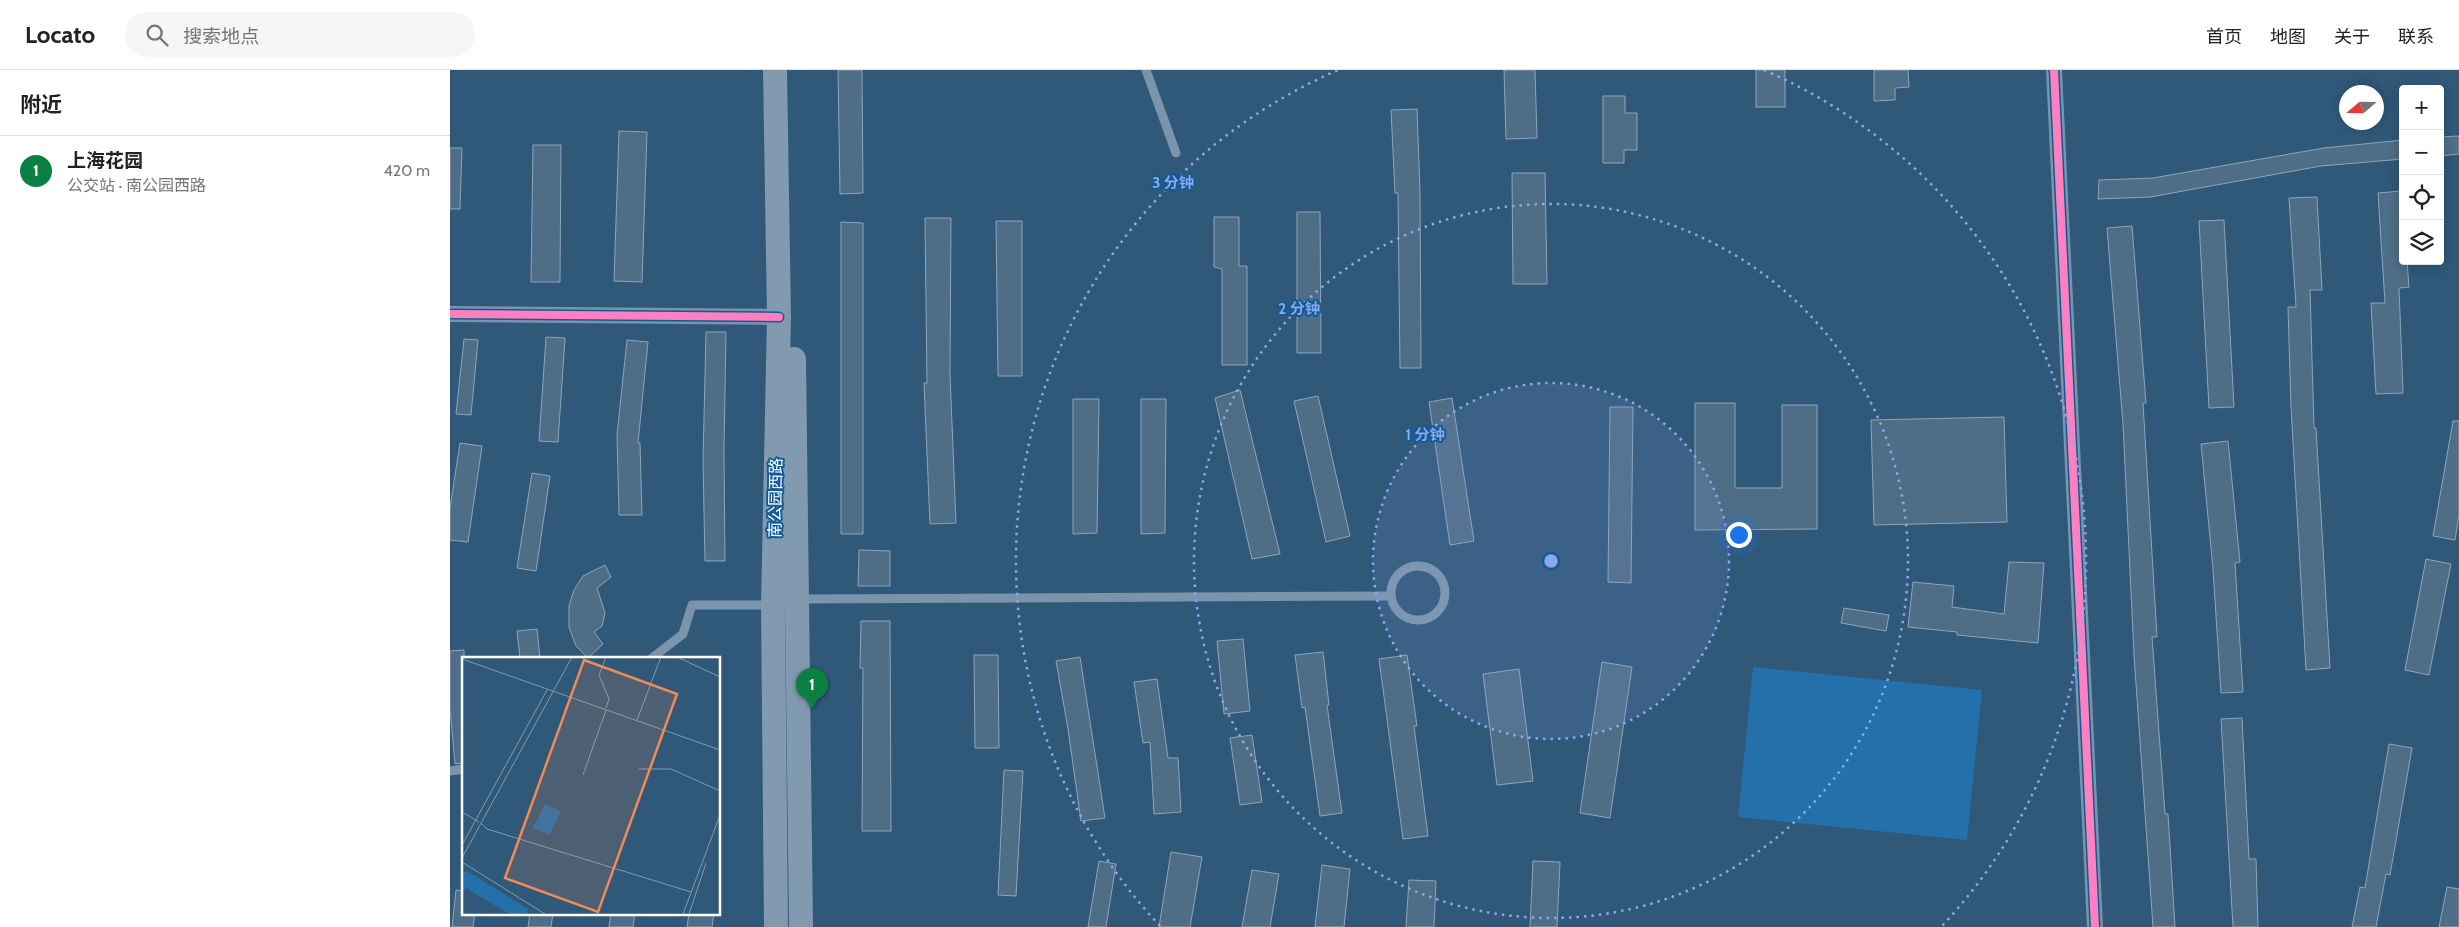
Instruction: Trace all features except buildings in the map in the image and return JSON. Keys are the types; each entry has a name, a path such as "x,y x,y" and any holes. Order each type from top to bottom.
{"main road":[{"name":"南公园西路","path":"775,70 779,317 773,605 776,927"},
{"name":"南公园西路","path":"791,70 801,927"}],"street":[{"path":"2054,70 2095,927"},
{"path":"450,314 779,317"}],"lane":[{"path":"1146,70 1176,153"},
{"path":"1415,564 1436,571 1446,590 1440,611 1421,622 1400,616 1389,596 1395,575 1415,564"},
{"path":"796,599 1389,596"},
{"path":"653,657 683,634 692,605 773,605"}],"shaded area":[{"path":"1753,667 1982,690 1967,840 1738,817"}],"cycle path":[{"path":"2054,70 2095,927"},
{"path":"450,314 779,317"}],"place":[{"name":"上海花园","path":"812,709"}]}
